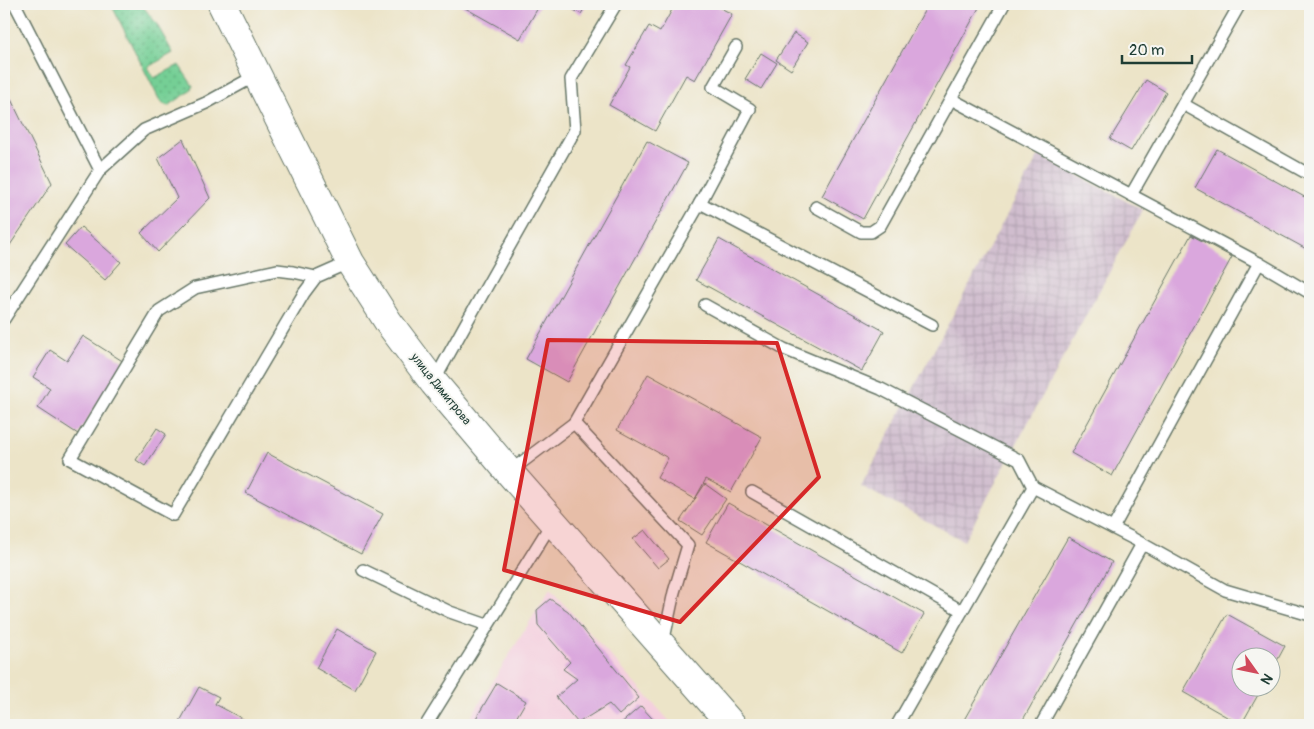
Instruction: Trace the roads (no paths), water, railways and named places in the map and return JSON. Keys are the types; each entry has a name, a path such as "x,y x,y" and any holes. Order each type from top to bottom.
{"main road":[{"name":"улица Димитрова","path":"227,6 257,75 350,262 389,323 434,383 509,472 732,725"}],"lane":[{"path":"15,4 100,170"},
{"path":"434,383 575,130 571,79 616,4"},
{"path":"816,208 861,232 872,232 880,226 1004,4"},
{"path":"1131,195 1240,4"},
{"path":"509,472 574,423 700,203 750,109 713,87 736,47"},
{"path":"4,319 100,170 144,130 206,103 257,75"},
{"path":"951,100 1259,263 1310,293"},
{"path":"1183,104 1310,175"},
{"path":"700,203 932,325"},
{"path":"316,277 277,270 195,288 159,311 70,459 173,515 304,293 316,277 350,262"},
{"path":"1113,528 1259,263"},
{"path":"705,305 784,349 881,389 1019,460 1033,486 1225,590 1310,615"},
{"path":"574,423 688,545 674,592 662,646"},
{"path":"897,725 1033,486"},
{"path":"752,492 962,611"},
{"path":"426,725 553,521"},
{"path":"1041,725 1142,544"},
{"path":"363,570 450,612 487,625"}]}
